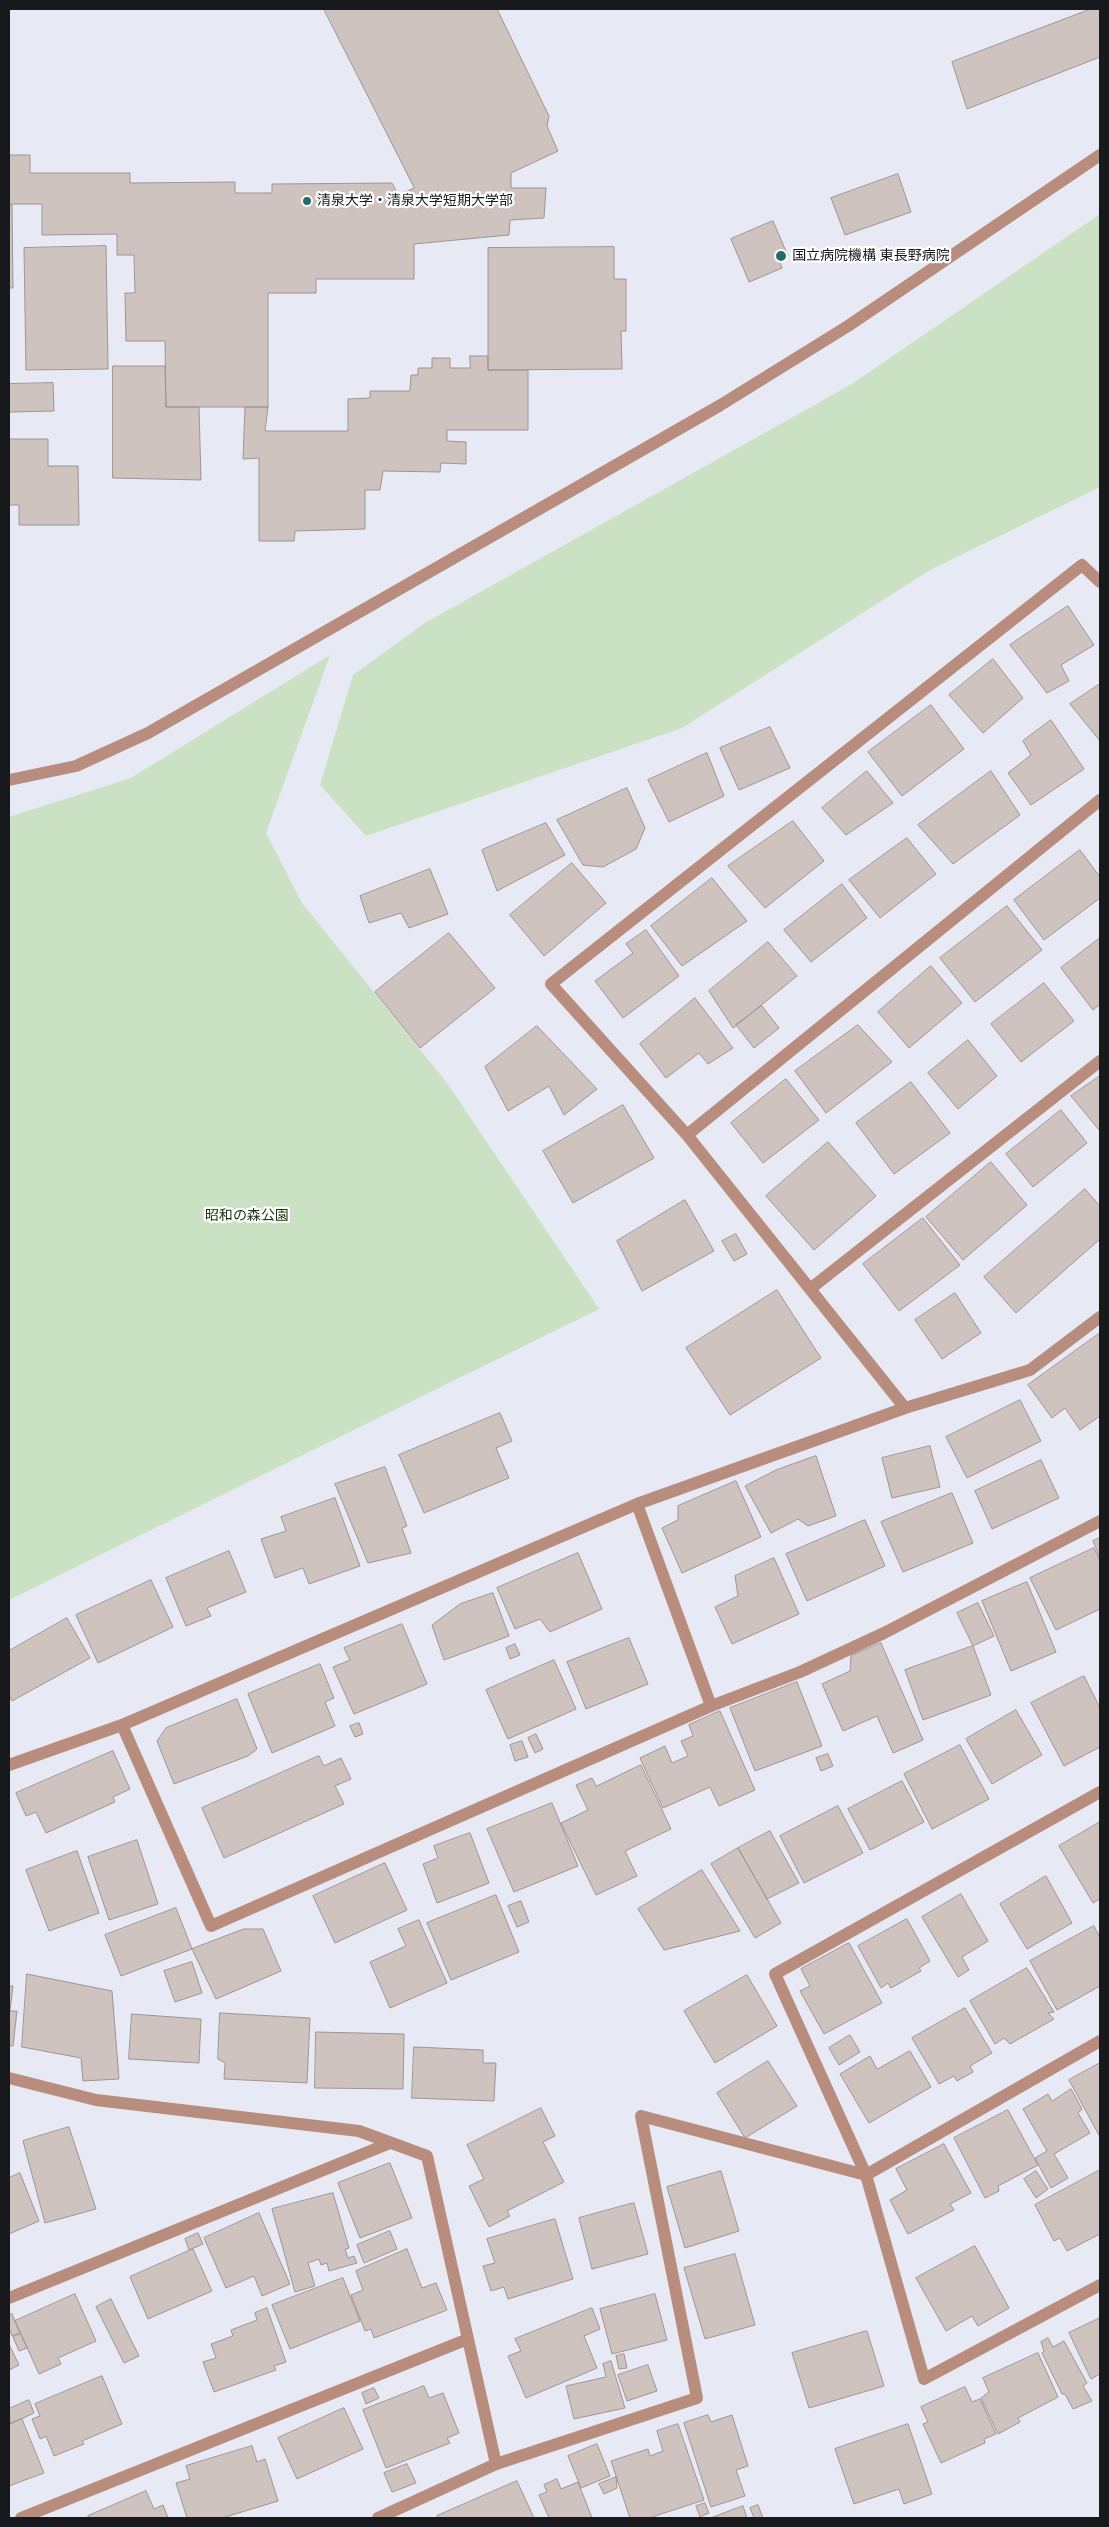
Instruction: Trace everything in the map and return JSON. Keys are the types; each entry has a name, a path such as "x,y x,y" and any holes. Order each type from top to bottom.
{"street":[{"path":"9,780 76,766 148,733 493,536 718,406 840,331 1100,156"},
{"path":"905,1408 687,1135 551,984 1082,564 1100,582"},
{"path":"687,1135 1100,800"},
{"path":"810,1289 1100,1061"},
{"path":"9,1765 122,1725 637,1504 905,1408 1030,1370 1100,1317"},
{"path":"637,1504 711,1706"},
{"path":"122,1725 211,1926 711,1706 800,1672 884,1633 1100,1522"},
{"path":"1100,1792 775,1974 866,2175 924,2379 1100,2285"},
{"path":"378,2518 496,2464 697,2398 640,2116 866,2175 1100,2041"},
{"path":"9,2078 96,2100 359,2131 427,2156 496,2464"},
{"path":"9,2298 390,2143"},
{"path":"21,2518 468,2339"}],"green space":[{"path":"1100,214 1100,487 930,570 682,728 366,836 320,785 353,675 425,623 852,384"},
{"name":"昭和の森公園","path":"330,655 266,833 302,903 447,1083 599,1309 9,1600 9,817 131,778"}],"building":[{"path":"324,9 497,9 549,116 547,126 558,151 511,173 511,188 546,188 544,218 510,220 509,235 414,244 414,279 316,279 316,293 268,293 268,407 166,407 165,341 126,341 125,293 135,293 134,255 117,255 117,234 42,235 42,204 9,204 9,155 30,155 30,173 130,173 130,183 235,182 235,193 272,193 272,184 392,183 398,195 414,188"},
{"path":"1091,9 1100,9 1100,57 967,109 952,62"},
{"path":"898,174 911,212 845,235 831,198"},
{"path":"9,205 12,205 13,288 9,288"},
{"path":"773,221 788,256 779,260 782,268 749,282 731,239"},
{"path":"106,246 108,369 26,370 24,248"},
{"path":"614,247 614,279 626,279 626,331 621,331 622,369 488,370 488,248"},
{"path":"470,356 488,356 488,370 528,370 528,430 447,430 447,441 466,442 466,464 441,463 440,472 383,471 380,490 365,490 365,529 295,531 294,541 259,541 259,458 243,459 245,407 268,407 265,431 348,431 348,399 370,398 370,391 410,391 411,375 418,375 418,368 432,368 432,358 450,358 450,368 470,368"},
{"path":"113,366 165,366 166,407 199,407 201,480 113,478"},
{"path":"53,383 54,411 9,412 9,384"},
{"path":"9,439 48,439 48,466 78,466 79,525 19,525 19,505 9,505"},
{"path":"1068,606 1094,645 1061,665 1069,681 1047,693 1010,645"},
{"path":"993,659 1023,698 983,733 949,695"},
{"path":"1100,684 1100,741 1070,704"},
{"path":"931,705 964,749 902,796 868,752"},
{"path":"1051,720 1084,769 1031,805 1008,773 1031,755 1023,741"},
{"path":"770,727 790,768 739,790 720,748"},
{"path":"707,753 724,796 669,822 648,780"},
{"path":"867,771 893,803 846,835 822,808"},
{"path":"991,771 1020,815 953,864 918,825"},
{"path":"627,788 645,828 636,849 603,867 583,865 557,820"},
{"path":"793,821 824,861 765,908 728,866"},
{"path":"546,823 565,855 497,891 482,850"},
{"path":"907,838 936,874 880,918 849,880"},
{"path":"1080,850 1100,877 1100,898 1044,940 1014,900"},
{"path":"572,863 606,903 544,956 510,915"},
{"path":"430,869 448,914 409,928 401,913 369,923 360,896"},
{"path":"712,878 747,921 682,966 651,926"},
{"path":"842,884 867,918 811,962 784,930"},
{"path":"1007,906 1042,950 975,1002 940,958"},
{"path":"646,930 679,976 623,1018 595,981 633,953 626,944"},
{"path":"449,933 495,988 420,1048 375,992"},
{"path":"1100,938 1100,1004 1093,1010 1061,968"},
{"path":"768,942 797,976 733,1028 709,991"},
{"path":"931,966 962,1003 909,1048 878,1012"},
{"path":"1044,983 1074,1021 1021,1062 991,1024"},
{"path":"695,998 733,1048 708,1064 699,1053 666,1078 640,1044"},
{"path":"762,1006 779,1028 754,1048 736,1025"},
{"path":"858,1025 892,1062 826,1113 795,1071"},
{"path":"537,1026 597,1089 564,1115 549,1086 508,1111 485,1067"},
{"path":"968,1040 997,1076 958,1109 928,1073"},
{"path":"1100,1076 1100,1131 1071,1096"},
{"path":"786,1079 819,1120 763,1163 731,1123"},
{"path":"911,1082 950,1133 894,1174 856,1123"},
{"path":"623,1105 654,1158 573,1203 543,1151"},
{"path":"1061,1110 1087,1143 1033,1187 1006,1154"},
{"path":"828,1142 876,1196 814,1250 766,1196"},
{"path":"991,1162 1027,1205 963,1260 926,1217"},
{"path":"1085,1189 1100,1206 1100,1239 1016,1313 984,1277"},
{"path":"685,1200 714,1251 642,1291 617,1241"},
{"path":"923,1218 960,1265 899,1311 863,1264"},
{"path":"736,1234 747,1254 734,1261 722,1241"},
{"path":"777,1290 821,1358 730,1415 686,1348"},
{"path":"955,1293 981,1333 942,1359 915,1320"},
{"path":"1100,1333 1100,1416 1080,1430 1065,1408 1052,1418 1028,1385"},
{"path":"1020,1400 1041,1441 967,1478 946,1437"},
{"path":"500,1413 512,1441 496,1448 509,1478 424,1513 399,1455"},
{"path":"930,1446 940,1487 892,1498 882,1458"},
{"path":"816,1456 836,1516 808,1526 798,1519 771,1533 745,1486 776,1470"},
{"path":"1041,1460 1059,1498 992,1529 975,1491"},
{"path":"385,1467 407,1526 402,1528 411,1553 368,1563 335,1484"},
{"path":"736,1481 761,1537 682,1573 662,1528 678,1520 678,1506"},
{"path":"952,1493 973,1543 903,1572 881,1522"},
{"path":"335,1498 360,1566 309,1584 303,1568 275,1578 261,1539 286,1531 281,1517"},
{"path":"865,1520 885,1566 807,1601 786,1554"},
{"path":"1100,1538 1100,1558 1093,1541"},
{"path":"1094,1548 1100,1561 1100,1609 1056,1630 1030,1578"},
{"path":"229,1551 246,1592 207,1608 211,1616 186,1626 166,1578"},
{"path":"578,1553 602,1609 550,1632 540,1619 515,1629 497,1588"},
{"path":"774,1558 799,1614 732,1644 715,1607 738,1596 735,1576"},
{"path":"151,1580 173,1627 98,1663 76,1615"},
{"path":"1027,1582 1056,1652 1011,1671 982,1601"},
{"path":"493,1593 509,1636 444,1660 432,1625 460,1604"},
{"path":"978,1603 994,1636 973,1646 957,1613"},
{"path":"67,1618 90,1658 12,1701 9,1695 9,1651"},
{"path":"402,1624 427,1684 354,1714 333,1667 350,1660 344,1648"},
{"path":"629,1638 648,1684 586,1709 567,1662"},
{"path":"881,1643 923,1740 893,1753 877,1716 843,1731 822,1684 850,1671 851,1656"},
{"path":"515,1644 520,1655 510,1659 506,1648"},
{"path":"973,1646 991,1695 923,1720 905,1670"},
{"path":"554,1660 576,1709 508,1739 486,1690"},
{"path":"320,1664 334,1698 325,1702 335,1726 272,1753 248,1694"},
{"path":"1084,1676 1100,1708 1100,1747 1064,1766 1031,1703"},
{"path":"797,1682 822,1746 755,1771 730,1708"},
{"path":"237,1699 257,1749 248,1756 174,1784 157,1741 166,1728"},
{"path":"1016,1710 1042,1755 992,1784 966,1739"},
{"path":"720,1711 755,1790 719,1806 710,1787 663,1808 640,1758 665,1746 672,1763 688,1756 681,1741 693,1736 689,1725"},
{"path":"359,1723 363,1734 355,1737 350,1726"},
{"path":"536,1734 543,1749 535,1753 528,1738"},
{"path":"522,1741 528,1757 515,1761 510,1745"},
{"path":"960,1745 989,1799 932,1829 904,1774"},
{"path":"113,1751 130,1789 113,1797 115,1802 46,1833 36,1812 26,1816 16,1793"},
{"path":"828,1754 833,1766 821,1771 816,1758"},
{"path":"319,1756 324,1766 341,1758 351,1779 335,1786 344,1804 224,1858 202,1808"},
{"path":"641,1765 671,1829 625,1851 637,1876 596,1895 561,1823 588,1810 576,1785 592,1778 596,1786"},
{"path":"902,1781 924,1822 870,1850 848,1809"},
{"path":"552,1803 578,1866 514,1892 487,1829"},
{"path":"838,1806 863,1853 804,1883 780,1836"},
{"path":"1100,1822 1100,1899 1093,1903 1059,1846"},
{"path":"770,1831 799,1883 767,1899 738,1848"},
{"path":"470,1833 489,1883 437,1903 423,1864 438,1858 434,1846"},
{"path":"137,1840 158,1904 109,1920 88,1857"},
{"path":"738,1848 781,1923 755,1938 711,1864"},
{"path":"77,1851 99,1913 49,1931 26,1870"},
{"path":"385,1863 407,1910 335,1943 313,1896"},
{"path":"702,1870 740,1931 664,1950 638,1909"},
{"path":"1046,1876 1072,1923 1027,1949 1000,1904"},
{"path":"961,1894 988,1941 962,1957 969,1970 958,1977 922,1917"},
{"path":"496,1895 519,1952 451,1980 427,1923"},
{"path":"521,1901 529,1922 517,1927 508,1906"},
{"path":"176,1908 192,1949 121,1976 105,1935"},
{"path":"907,1919 930,1961 919,1968 921,1971 891,1988 888,1983 881,1988 858,1946"},
{"path":"419,1920 447,1983 390,2008 370,1962 406,1946 398,1929"},
{"path":"1094,1926 1100,1938 1100,1986 1057,2010 1030,1961"},
{"path":"244,1929 263,1929 281,1971 216,1999 192,1949"},
{"path":"849,1943 882,2003 824,2034 800,1991 810,1986 801,1969"},
{"path":"192,1962 202,1993 175,2002 164,1971"},
{"path":"1027,1968 1054,2012 1048,2013 1054,2019 1010,2044 1004,2038 995,2044 970,2001"},
{"path":"27,1974 112,1991 119,2079 83,2081 81,2058 22,2047"},
{"path":"747,1975 777,2026 715,2063 684,2011"},
{"path":"9,1986 13,1986 10,2011 17,2011 13,2046 9,2046"},
{"path":"965,2008 992,2053 970,2066 973,2072 957,2081 954,2076 939,2084 912,2038"},
{"path":"220,2013 310,2018 307,2083 224,2079 225,2063 218,2059"},
{"path":"132,2014 201,2019 199,2063 129,2059"},
{"path":"316,2032 404,2034 403,2089 315,2088"},
{"path":"850,2035 860,2052 839,2065 829,2048"},
{"path":"414,2047 483,2050 483,2063 496,2063 494,2101 412,2098"},
{"path":"910,2051 931,2087 869,2123 840,2074 870,2056 877,2069"},
{"path":"768,2061 797,2106 745,2138 717,2093"},
{"path":"1100,2063 1100,2137 1069,2080"},
{"path":"1071,2089 1082,2109 1078,2113 1090,2133 1054,2154 1068,2178 1051,2188 1035,2158 1047,2151 1023,2109 1048,2094 1052,2101"},
{"path":"541,2108 555,2136 543,2142 564,2182 507,2211 510,2216 489,2227 469,2186 484,2179 467,2145"},
{"path":"1008,2110 1038,2165 998,2186 999,2191 985,2198 954,2138"},
{"path":"69,2127 96,2209 45,2223 23,2141"},
{"path":"944,2144 971,2193 950,2204 954,2210 908,2234 890,2200 907,2190 896,2169"},
{"path":"390,2163 412,2218 360,2238 338,2183"},
{"path":"1100,2170 1100,2234 1067,2251 1060,2238 1054,2241 1035,2205"},
{"path":"721,2171 739,2231 685,2248 667,2187"},
{"path":"1036,2171 1048,2189 1036,2198 1024,2179"},
{"path":"20,2173 39,2221 9,2234 9,2178"},
{"path":"333,2193 349,2248 345,2249 348,2258 354,2256 357,2263 329,2271 327,2263 321,2265 319,2259 308,2263 315,2286 295,2292 272,2209"},
{"path":"634,2203 648,2254 592,2269 579,2218"},
{"path":"259,2213 290,2284 262,2296 254,2276 226,2288 204,2238"},
{"path":"555,2219 573,2279 508,2299 504,2287 491,2291 483,2266 495,2263 487,2239"},
{"path":"390,2231 397,2249 364,2263 357,2245"},
{"path":"198,2233 203,2244 189,2250 185,2239"},
{"path":"975,2246 1009,2308 978,2326 972,2316 946,2331 916,2278"},
{"path":"193,2249 212,2291 148,2319 130,2277"},
{"path":"407,2249 422,2288 436,2283 447,2310 374,2338 371,2329 365,2331 351,2295 363,2290 356,2271"},
{"path":"735,2254 755,2325 705,2339 684,2268"},
{"path":"343,2278 360,2321 290,2349 272,2305"},
{"path":"75,2294 96,2341 58,2358 61,2364 39,2374 15,2321"},
{"path":"655,2294 667,2340 612,2354 600,2309"},
{"path":"111,2299 139,2356 124,2363 96,2307"},
{"path":"267,2308 286,2362 274,2366 276,2370 214,2392 203,2362 216,2358 211,2344 233,2336 231,2330 257,2320 255,2313"},
{"path":"592,2308 600,2329 584,2336 597,2368 526,2398 508,2356 521,2351 515,2339"},
{"path":"12,2314 20,2333 12,2336 9,2328 9,2315"},
{"path":"1100,2318 1100,2374 1091,2379 1069,2333"},
{"path":"867,2331 884,2386 809,2408 792,2353"},
{"path":"21,2334 27,2348 19,2351 13,2337"},
{"path":"1048,2338 1053,2347 1064,2341 1087,2383 1083,2386 1092,2401 1073,2409 1065,2394 1062,2394 1042,2353 1044,2351 1041,2342"},
{"path":"9,2344 19,2365 9,2370"},
{"path":"1038,2353 1058,2397 1018,2418 1020,2422 998,2434 981,2398 989,2392 983,2378"},
{"path":"624,2354 627,2368 619,2369 616,2356"},
{"path":"611,2361 625,2408 574,2419 566,2386 606,2377 603,2364"},
{"path":"648,2365 657,2391 627,2401 618,2375"},
{"path":"102,2376 122,2424 82,2441 84,2444 54,2456 46,2436 40,2439 32,2419 40,2416 35,2404"},
{"path":"424,2386 429,2398 443,2393 459,2433 447,2438 450,2443 386,2468 363,2410"},
{"path":"965,2387 972,2402 980,2399 996,2434 984,2439 985,2443 941,2463 923,2424 928,2422 921,2407"},
{"path":"374,2388 379,2398 366,2404 362,2393"},
{"path":"29,2400 34,2413 10,2424 9,2409"},
{"path":"344,2408 363,2449 297,2479 278,2438"},
{"path":"708,2415 711,2422 732,2415 748,2466 736,2470 745,2496 711,2507 684,2423"},
{"path":"22,2419 44,2473 9,2486 9,2424"},
{"path":"678,2424 704,2500 649,2518 630,2518 611,2461 648,2449 650,2456 663,2451 657,2431"},
{"path":"908,2424 932,2494 904,2504 899,2489 854,2504 835,2449"},
{"path":"597,2444 610,2476 581,2488 568,2456"},
{"path":"252,2446 257,2462 265,2459 278,2501 222,2518 187,2518 176,2483 190,2479 186,2466"},
{"path":"407,2464 416,2483 392,2492 384,2473"},
{"path":"616,2477 617,2488 604,2494 599,2484"},
{"path":"557,2479 561,2489 578,2482 592,2518 549,2518 539,2495 547,2492 544,2485"},
{"path":"517,2481 534,2518 438,2518 437,2516"},
{"path":"146,2491 154,2509 163,2505 168,2518 89,2518 88,2516"},
{"path":"705,2503 709,2513 700,2517 696,2506"},
{"path":"758,2505 763,2518 754,2518 750,2508"},
{"path":"743,2506 747,2518 711,2518"}],"place":[{"name":"清泉大学・清泉大学短期大学部","path":"307,201"},
{"name":"国立病院機構 東長野病院","path":"781,256"}]}
